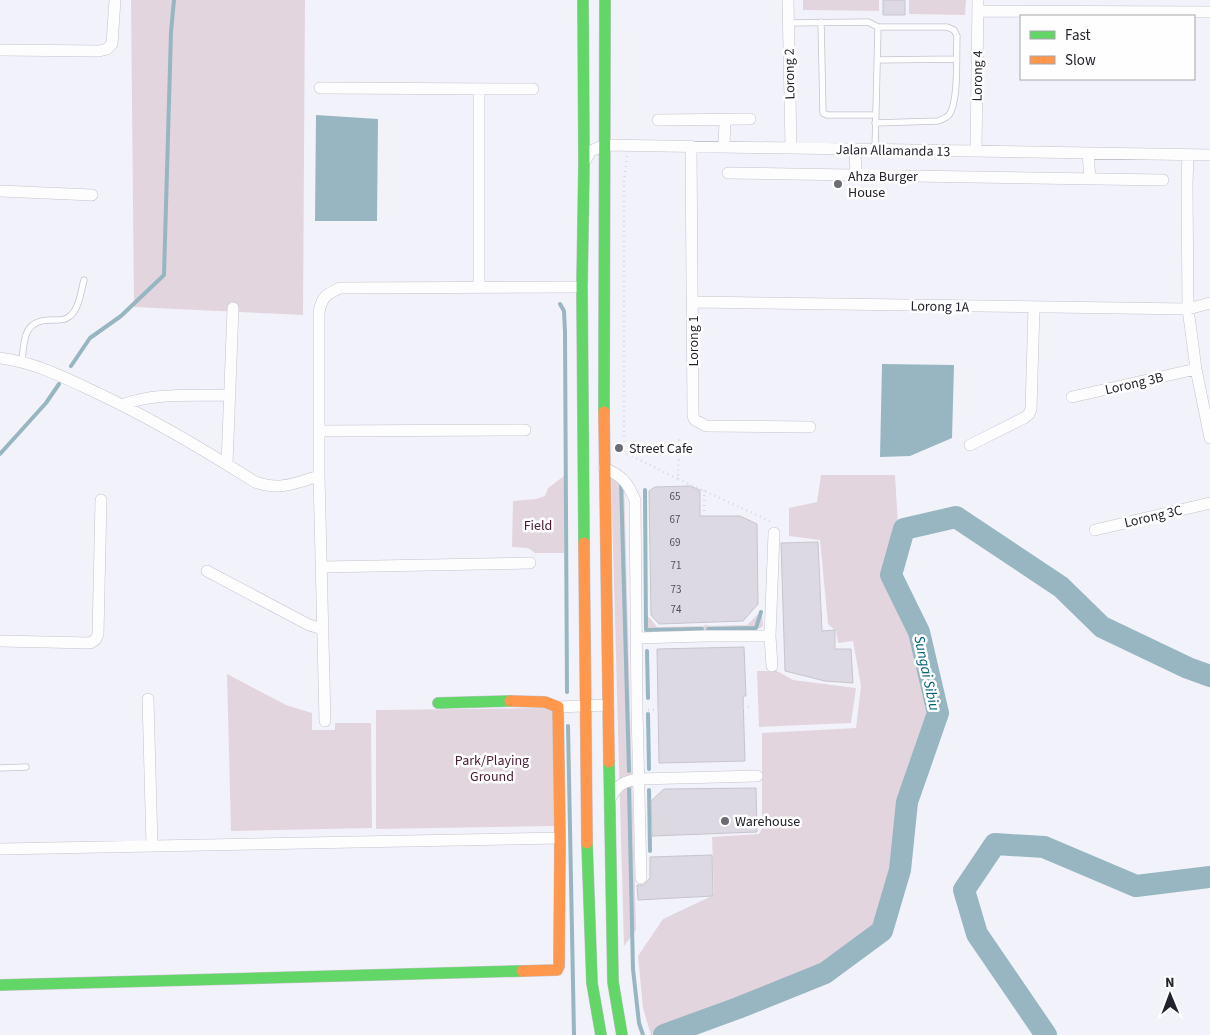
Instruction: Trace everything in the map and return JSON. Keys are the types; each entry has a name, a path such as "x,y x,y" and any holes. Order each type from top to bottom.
{"street":[{"path":"0,50 99,51 107,49 112,44 115,0"},
{"path":"584,0 582,287 588,877 592,983 601,1035"},
{"path":"605,0 604,468 609,801 614,982 622,1035"},
{"name":"Lorong 2","path":"788,0 791,148"},
{"path":"978,5 1210,12"},
{"name":"Lorong 4","path":"976,151 978,5"},
{"path":"320,88 533,88"},
{"path":"479,89 480,287"},
{"path":"658,120 750,119"},
{"path":"724,147 725,120"},
{"path":"584,162 590,150 604,145"},
{"name":"Jalan Allamanda 13","path":"604,145 1210,156"},
{"name":"Lorong 1","path":"691,146 693,416 706,426 810,426"},
{"path":"855,149 856,175"},
{"path":"1088,153 1090,178"},
{"path":"1188,155 1188,309 1196,369 1210,438"},
{"path":"728,174 1164,180"},
{"path":"0,191 92,195"},
{"path":"325,720 319,476 319,312 321,300 329,293 340,288 582,287"},
{"name":"Lorong 1A","path":"693,302 1188,309 1210,303"},
{"path":"970,445 1029,414 1031,409 1034,307"},
{"path":"227,464 233,308"},
{"path":"0,358 43,368 122,405 227,464 255,482 269,487 287,486 319,476"},
{"name":"Lorong 3B","path":"1072,397 1196,369"},
{"path":"122,405 136,400 155,397 230,395"},
{"path":"320,431 525,430"},
{"path":"604,468 614,472 626,481 635,500 636,710 641,878"},
{"path":"0,641 90,643 95,640 98,635 102,500"},
{"name":"Lorong 3C","path":"1095,530 1210,503"},
{"path":"772,666 770,636 773,528"},
{"path":"322,567 530,563"},
{"path":"207,571 309,625 323,629"},
{"path":"637,638 770,636"},
{"path":"148,699 152,846"},
{"path":"438,703 532,701 558,706 608,706"},
{"path":"0,985 553,972 557,970 559,966 560,838 558,706"},
{"path":"609,801 619,785 625,781 757,776"},
{"path":"0,849 560,838"}],"lane":[{"path":"821,22 823,113 875,116"},
{"path":"788,23 868,22 878,27 947,27 954,30 957,36 955,101 950,114 938,121 875,123"},
{"path":"874,150 878,27"},
{"path":"877,60 956,59"},
{"path":"22,362 24,339 30,327 36,322 59,321 70,316 75,309 84,280"},
{"path":"0,768 26,767"}],"path":[{"path":"636,156 627,156 624,181 624,452 704,490 773,528"},
{"path":"678,479 679,439"},
{"path":"704,490 706,636"},
{"path":"636,710 749,707"}],"green space":[{"path":"131,0 305,0 303,315 134,307"},
{"path":"803,0 879,0 879,11 803,10"},
{"path":"909,0 966,0 965,15 909,14"},
{"path":"821,475 895,475 898,525 887,577 913,631 933,711 903,796 895,865 875,926 824,964 651,1035 643,1008 638,956 663,919 714,895 712,837 759,834 762,828 762,733 856,728 861,686 853,641 838,643 836,631 828,624 820,540 789,536 789,508 817,502"},
{"name":"Field","path":"564,476 564,553 535,553 528,548 512,547 513,501 536,499 545,496 548,488"},
{"path":"611,477 624,480 636,930 624,946"},
{"path":"758,614 762,614 763,626 758,629 653,631 646,626 645,616 650,618 657,627 747,625"},
{"path":"757,671 777,671 793,680 856,688 851,723 759,727"},
{"path":"227,674 286,705 312,713 312,730 335,730 335,723 371,723 372,828 231,831"},
{"name":"Park/Playing Ground","path":"553,708 554,826 376,829 376,710"}],"water":[{"path":"316,115 378,119 377,221 315,221"},
{"path":"882,364 954,365 952,438 910,456 880,457"}],"building":[{"path":"883,0 905,0 905,15 883,15"},
{"path":"690,486 700,490 700,516 740,516 757,524 758,604 743,621 659,624 651,615 649,491 655,487"},
{"path":"818,542 822,631 835,630 835,649 851,649 853,683 825,681 785,671 781,543"},
{"path":"744,647 746,696 743,696 745,761 659,763 657,649"},
{"path":"756,788 757,832 652,836 651,801 664,789"},
{"path":"712,855 713,896 638,900 637,885 644,885 650,878 650,857"}],"waterway":[{"path":"71,366 90,338 121,316 164,275 171,32 174,0"},
{"path":"560,304 564,311 565,332 567,692"},
{"path":"0,454 46,403 59,384"},
{"path":"621,482 629,771"},
{"path":"645,490 646,630 702,629"},
{"name":"Sungai Sibiu","path":"664,1035 825,973 882,931 900,870 907,802 938,713 919,632 891,575 904,529 956,517 1061,587 1102,627 1188,668 1210,676"},
{"path":"708,629 756,628 761,612"},
{"path":"647,651 648,698"},
{"path":"648,714 649,769"},
{"path":"568,726 574,1035"},
{"path":"629,789 633,969 639,1023 643,1035"},
{"path":"649,790 650,851"},
{"name":"Sungai Sibiu","path":"1046,1035 977,934 964,890 995,844 1044,847 1136,886 1210,877"}],"traffic: fast":[{"path":"583,0 584,162 582,287 584,543"},
{"path":"604,412 605,0"},
{"path":"438,703 510,701"},
{"path":"609,762 613,982 622,1035"},
{"path":"587,843 592,983 601,1035"},
{"path":"0,985 522,971"}],"traffic: slow":[{"path":"604,412 609,762"},
{"path":"584,543 587,843"},
{"path":"510,701 545,702 558,707 559,966 557,970 522,971"}],"place":[{"name":"Ahza Burger House","path":"838,184"},
{"name":"Street Cafe","path":"619,448"},
{"name":"Warehouse","path":"725,821"}]}
